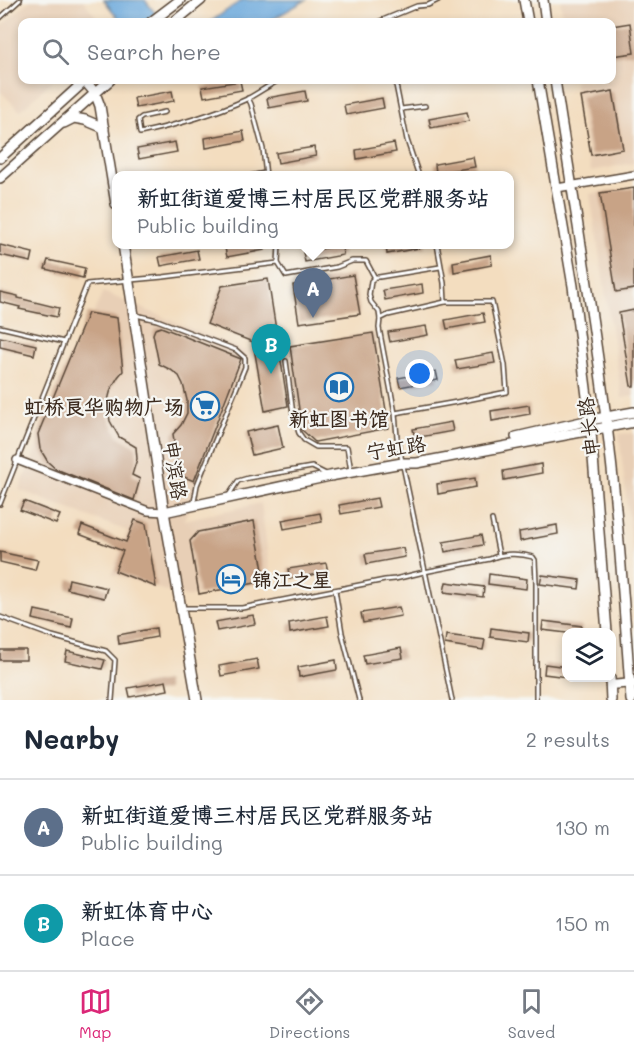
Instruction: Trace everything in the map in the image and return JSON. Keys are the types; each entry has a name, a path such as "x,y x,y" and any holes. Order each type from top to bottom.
{"main road":[{"path":"157,18 180,0"},
{"path":"179,18 201,0"},
{"path":"524,0 527,18"},
{"path":"543,0 545,18"},
{"path":"0,158 81,84"},
{"path":"88,84 100,106 112,175"},
{"path":"0,178 105,84"},
{"name":"申长路","path":"539,84 573,286 590,425 607,628"},
{"name":"申长路","path":"556,84 607,422 632,683 631,700"},
{"path":"56,126 74,118 104,128"},
{"name":"申滨路","path":"124,249 164,512 197,700"},
{"name":"宁虹路","path":"607,422 634,411"},
{"name":"宁虹路","path":"164,512 330,476 402,463 417,463 590,425 607,422 634,422"},
{"path":"610,682 611,700"}],"street":[{"path":"557,188 634,176"},
{"path":"17,460 148,511 164,512"},
{"path":"616,682 632,683"}],"lane":[{"path":"0,18 20,0"},
{"path":"391,18 417,6 428,5 438,0"},
{"path":"165,112 138,120 140,133 199,118 248,98 272,84"},
{"path":"396,84 407,140 417,171"},
{"path":"248,98 263,149 265,171"},
{"path":"401,109 425,106"},
{"path":"279,249 278,262 286,276 337,267 352,261 366,261 375,277"},
{"path":"438,249 445,302"},
{"path":"0,504 87,284 278,262"},
{"path":"440,267 375,277 371,281 369,296 379,312 378,328 395,413 397,437 452,700"},
{"path":"380,319 388,315 445,302 492,302 505,365 507,392 395,413"},
{"path":"134,315 157,320 236,350 245,358 245,367 197,485 193,506"},
{"path":"0,327 64,342"},
{"path":"286,361 293,414 299,433 304,440 316,447 346,447 352,472"},
{"path":"227,498 238,481 248,478 312,467 330,476"},
{"path":"492,520 499,555"},
{"path":"181,608 242,608 395,579 490,559 499,555 526,555 535,560 536,700"},
{"path":"335,591 342,633 359,700"},
{"path":"0,616 52,636 106,651 115,660 112,700"}],"shaded area":[{"path":"31,0 83,0 97,18 18,18 18,84 49,84 20,111 0,91 0,27"},
{"path":"560,0 634,0 634,163 591,171 575,84 616,84 616,18 563,18"},
{"path":"634,187 634,396 622,398 590,194"},
{"path":"103,292 245,351 248,357 184,520 261,503 271,582 185,597 112,574 127,531 19,490"},
{"path":"634,433 634,565 619,434"}],"water":[{"path":"104,0 145,0 159,18 118,18"},
{"path":"242,0 306,0 275,18 216,18"}],"building":[{"path":"630,23 634,53 616,55 616,25"},
{"path":"241,84 242,90 204,97 202,87"},
{"path":"172,91 174,101 136,108 134,98"},
{"path":"305,91 307,101 269,108 267,98"},
{"path":"613,91 623,149 591,155 581,97"},
{"path":"382,98 384,108 346,115 344,105"},
{"path":"467,112 469,121 431,128 429,119"},
{"path":"243,131 245,141 206,148 205,138"},
{"path":"175,142 177,152 139,159 137,149"},
{"path":"394,143 396,152 357,159 356,150"},
{"path":"314,147 316,156 278,163 276,153"},
{"path":"473,157 475,167 436,171 435,164"},
{"path":"634,188 634,289 616,292 600,193"},
{"path":"0,245 33,253 31,262 0,255"},
{"path":"225,249 265,249 265,250 227,257"},
{"path":"342,249 343,255 305,262 303,252"},
{"path":"386,249 414,249 387,254"},
{"path":"197,250 199,259 161,266 159,257"},
{"path":"491,255 492,265 454,272 453,262"},
{"path":"48,260 85,268 83,278 45,269"},
{"path":"353,275 360,314 299,323 293,285"},
{"path":"268,279 288,406 265,411 253,342 207,324 222,286"},
{"path":"422,284 423,293 385,300 383,290"},
{"path":"0,292 59,308 57,317 19,309 20,307 0,302"},
{"path":"634,310 634,386 631,386 619,313"},
{"path":"88,313 117,318 123,371 111,389 107,404 110,421 119,437 136,447 137,459 132,475 140,479 134,500 56,469 48,462 40,449 38,434"},
{"path":"483,313 485,322 447,329 445,320"},
{"path":"426,326 428,335 390,342 388,332"},
{"name":"虹桥良华购物广场","path":"161,327 241,359 194,481 179,475 173,434 187,413 187,400 179,376 159,364 153,334 155,329"},
{"name":"新虹图书馆","path":"373,333 389,428 315,442 302,430 290,346"},
{"path":"0,337 36,345 34,355 0,347"},
{"path":"493,353 495,363 457,369 455,360"},
{"path":"436,371 438,380 400,387 398,378"},
{"path":"529,405 530,414 492,421 491,411"},
{"path":"451,422 453,431 415,438 413,429"},
{"path":"278,425 283,448 252,455 246,432"},
{"path":"541,464 542,473 504,480 503,471"},
{"path":"475,478 476,487 438,494 437,484"},
{"path":"377,498 379,507 341,514 339,505"},
{"path":"24,501 60,515 56,524 20,510"},
{"path":"320,513 322,522 284,529 282,520"},
{"path":"135,520 146,524 156,587 115,571 123,551 79,534 82,525 126,542"},
{"path":"254,521 265,581 199,594 190,541 198,532"},
{"path":"557,525 558,534 520,541 519,532"},
{"path":"481,535 483,545 445,552 443,542"},
{"path":"403,548 405,557 367,564 365,554"},
{"path":"0,552 38,560 35,570 0,562"},
{"path":"326,563 328,572 290,579 288,569"},
{"path":"489,574 527,579 526,589 488,584"},
{"path":"542,575 580,580 579,589 540,584"},
{"path":"69,579 107,588 104,598 67,589"},
{"path":"446,582 484,587 483,597 444,592"},
{"path":"399,607 401,616 363,623 361,613"},
{"path":"35,610 73,618 71,628 33,619"},
{"path":"253,615 255,624 217,631 215,622"},
{"path":"327,616 329,626 290,633 289,623"},
{"path":"543,621 582,626 582,628 562,628 562,632 542,630"},
{"path":"156,628 157,637 119,644 118,635"},
{"path":"491,628 529,633 528,642 490,637"},
{"path":"446,635 485,640 483,650 445,644"},
{"path":"401,648 403,658 365,664 363,655"},
{"path":"0,650 26,650 26,660 0,660"},
{"path":"67,651 105,660 102,669 65,661"},
{"path":"257,659 259,669 221,676 219,666"},
{"path":"336,660 337,670 299,677 298,667"},
{"path":"545,664 562,666 562,676 544,674"},
{"path":"166,681 168,690 130,697 128,688"}],"place":[{"name":"新虹街道爱博三村居民区党群服务站","path":"313,318"},
{"name":"新虹体育中心","path":"271,374"},
{"name":"新虹图书馆","path":"339,387"},
{"name":"虹桥良华购物广场","path":"205,406"},
{"name":"锦江之星","path":"231,579"}]}
